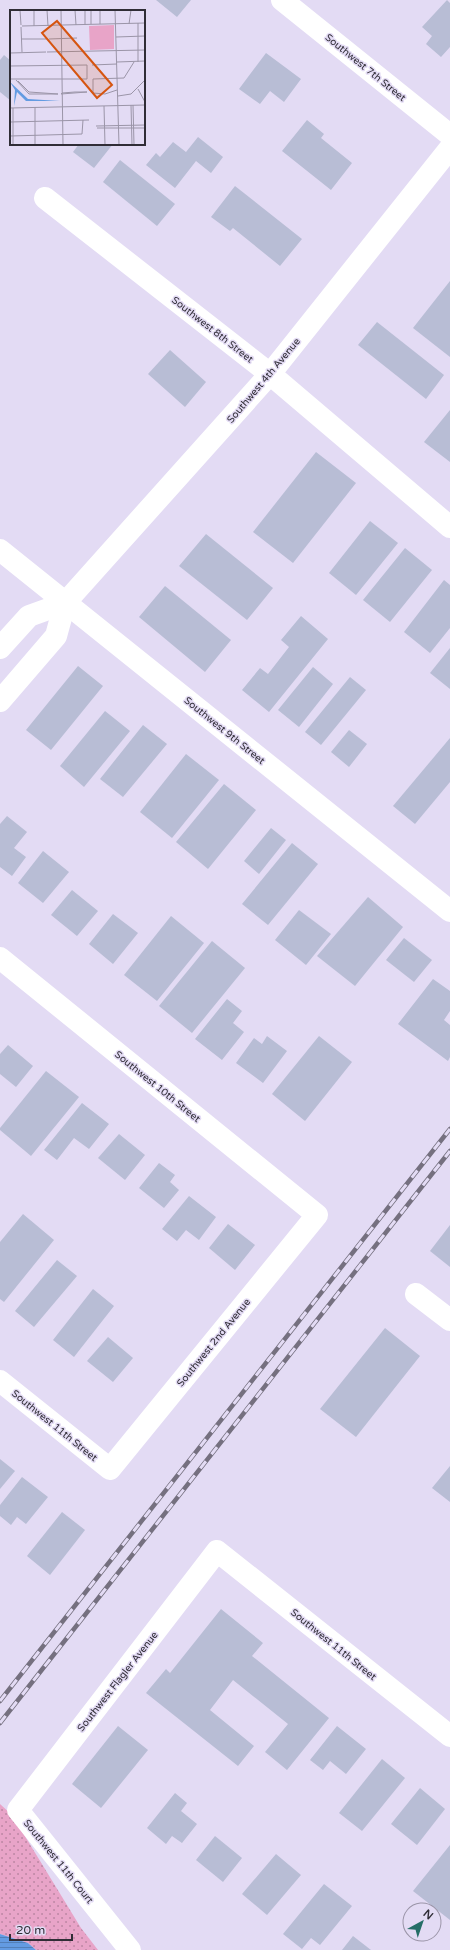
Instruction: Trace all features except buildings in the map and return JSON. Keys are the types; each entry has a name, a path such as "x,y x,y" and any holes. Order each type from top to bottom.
{"street":[{"name":"Southwest 7th Street","path":"282,0 450,134"},
{"name":"Southwest 4th Avenue","path":"0,701 56,636 65,603 270,374 450,148"},
{"name":"Southwest 8th Street","path":"45,198 270,374 450,527"},
{"name":"Southwest 9th Street","path":"0,550 450,911"},
{"name":"Southwest 4th Avenue","path":"0,648 29,616 65,603"},
{"name":"Southwest 10th Street","path":"0,958 317,1214"},
{"name":"Southwest 2nd Avenue","path":"110,1469 317,1214"},
{"path":"416,1294 450,1320"},
{"name":"Southwest 11th Street","path":"0,1381 110,1469"},
{"name":"Southwest 11th Street","path":"217,1551 450,1736"},
{"name":"Southwest Flagler Avenue","path":"18,1810 217,1551"},
{"name":"Southwest 11th Court","path":"18,1810 130,1950"}],"shaded area":[{"path":"0,1804 12,1815 81,1928 98,1950 36,1950 28,1943 0,1934"}],"water":[{"path":"0,1934 28,1943 36,1950 0,1950"}],"railway":[{"path":"0,1701 450,1129"},
{"path":"0,1723 450,1151"}]}
